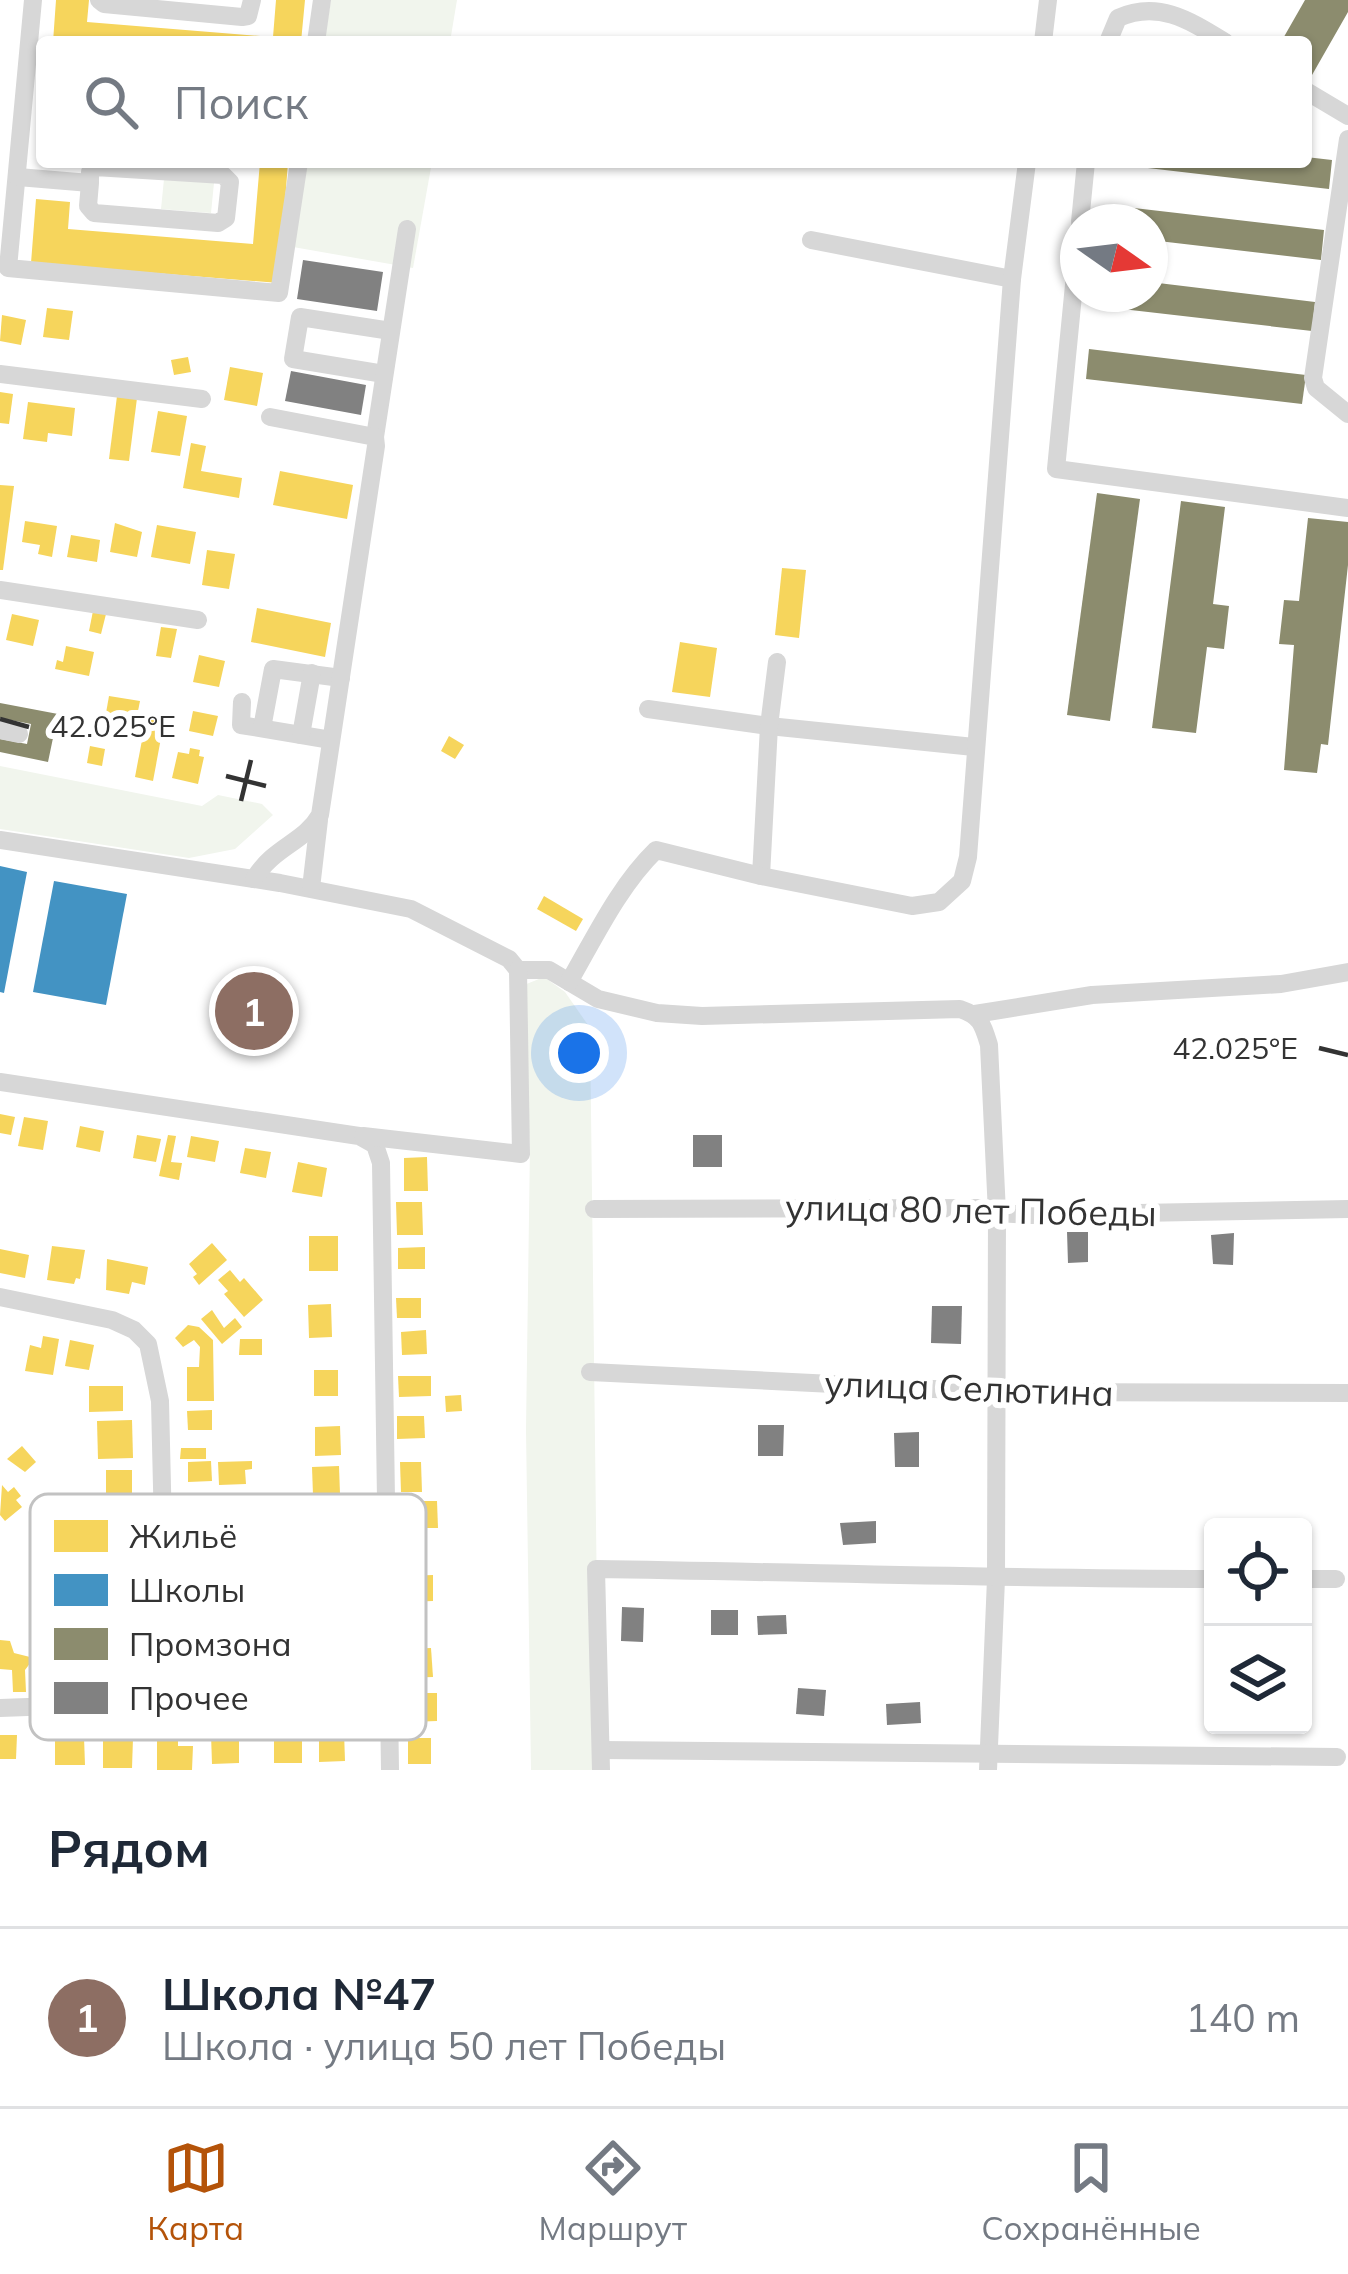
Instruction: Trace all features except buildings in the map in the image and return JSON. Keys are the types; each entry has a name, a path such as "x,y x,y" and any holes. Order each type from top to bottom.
{"street":[{"path":"33,0 34,72 8,268 279,293 297,168"},
{"path":"99,0 242,17 248,16 252,0"},
{"path":"317,36 322,0"},
{"path":"1044,36 1048,0"},
{"path":"1110,36 1118,18 1146,5 1164,5 1215,36"},
{"path":"1312,95 1348,116"},
{"path":"1348,140 1313,378 1316,388 1348,414"},
{"path":"94,168 88,206 94,213 218,223 226,218 230,182 223,175 111,168"},
{"path":"569,982 642,863 656,850 912,906 939,902 962,881 968,857 1012,280 1026,168"},
{"path":"1082,204 1085,168"},
{"path":"18,177 90,183"},
{"path":"311,888 407,229"},
{"path":"812,240 1012,280"},
{"path":"1071,312 1056,469 1348,508"},
{"path":"384,374 292,359 300,317 391,331"},
{"path":"0,374 202,399"},
{"path":"270,417 375,437"},
{"path":"0,590 198,620"},
{"path":"761,876 777,662"},
{"path":"262,728 273,669 340,678"},
{"path":"301,735 312,673"},
{"path":"242,702 242,724 331,740"},
{"path":"648,709 974,747"},
{"path":"254,879 267,857 308,831 320,815"},
{"path":"0,840 311,888 411,909 509,959 518,970 521,1154 359,1136 0,1082"},
{"path":"518,970 549,970 598,999 657,1013 701,1016 960,1009 975,1014 1092,994 1281,983 1348,972"},
{"path":"975,1014 989,1046 997,1213 996,1579 988,1761"},
{"path":"359,1136 375,1144 381,1163 385,1494"},
{"name":"улица 80 лет Победы","path":"594,1209 988,1208 997,1213 1348,1209"},
{"path":"0,1297 112,1320 134,1330 148,1344 160,1401 162,1494"},
{"name":"улица Селютина","path":"590,1372 994,1392 1348,1393"},
{"path":"1204,1579 596,1569 601,1760 1337,1757"},
{"path":"1312,1579 1336,1579"},
{"path":"0,1708 30,1707"},
{"path":"389,1740 390,1770"}],"shaded area":[{"path":"331,0 457,0 451,36 325,36"},
{"path":"305,168 431,168 413,268 293,247"},
{"path":"164,179 214,183 211,213 161,209"},
{"path":"0,766 202,806 218,795 262,804 273,815 235,849 189,858 0,829"},
{"path":"544,977 565,992 590,1028 599,1770 531,1770 526,1430 530,1145 519,987"}],"place":[{"name":"Школа №47","path":"254,1011"}]}
